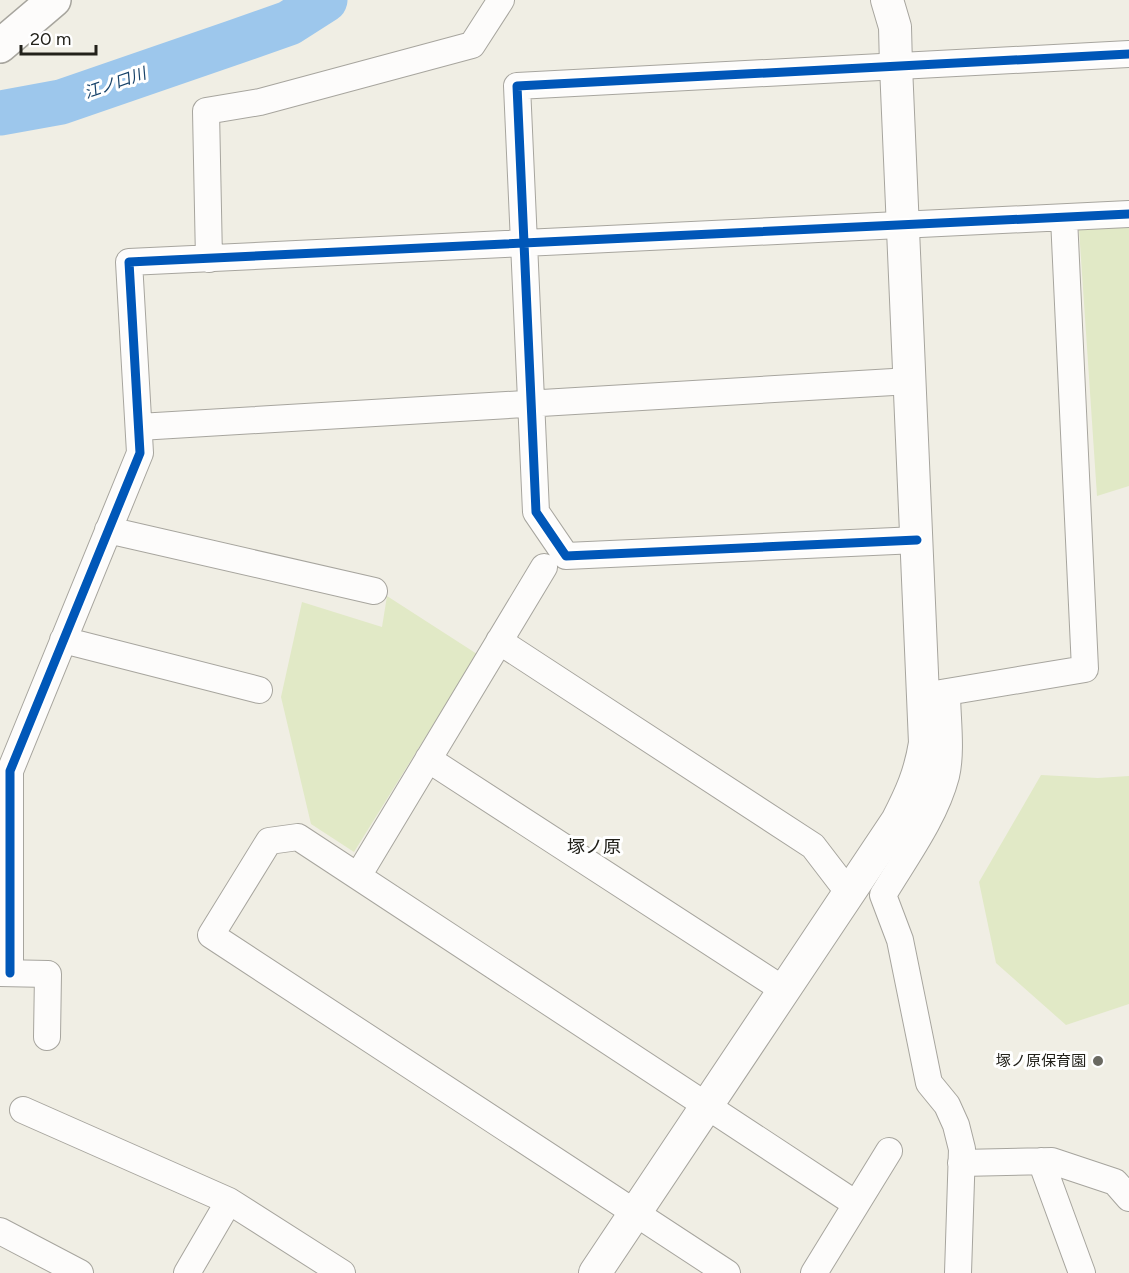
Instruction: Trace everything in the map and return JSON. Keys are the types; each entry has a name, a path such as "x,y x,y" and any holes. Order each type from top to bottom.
{"main road":[{"path":"0,46 54,0"}],"street":[{"path":"209,259 207,111 260,102 472,45 501,0"},
{"path":"887,0 895,27 916,540 946,774 925,824 883,895 900,940 929,1083 947,1105 956,1125 962,1149 958,1273"},
{"path":"916,540 566,556 536,512 517,86 1129,54"},
{"path":"47,1037 48,974 5,973 10,771 140,453 129,262 1129,214"},
{"path":"935,694 1085,669 1064,218"},
{"path":"139,427 910,381"},
{"path":"108,530 374,591"},
{"path":"358,876 544,567"},
{"path":"63,640 259,690"},
{"path":"500,641 813,846 849,893"},
{"path":"595,1273 897,821 911,795 921,769 935,694"},
{"path":"428,759 784,990"},
{"path":"727,1273 211,935 269,841 298,837 856,1204"},
{"path":"23,1110 229,1201 342,1273"},
{"path":"814,1273 890,1150"},
{"path":"1041,1161 1082,1273"},
{"path":"961,1163 1052,1161 1115,1182 1129,1198"},
{"path":"187,1273 229,1201"},
{"path":"0,1231 80,1273"}],"green space":[{"path":"1129,227 1129,486 1097,496 1079,229"},
{"path":"387,596 477,654 354,852 311,824 281,697 302,602 382,627"},
{"path":"1041,775 1098,778 1129,776 1129,1004 1066,1025 996,963 979,882"}],"waterway":[{"name":"江ノ口川","path":"0,113 61,102 235,42 289,23 325,0"}],"cycle path":[{"path":"917,540 566,556 536,512 517,86 1129,54"},
{"path":"10,973 10,771 140,453 129,262 1129,214"}],"place":[{"name":"塚ノ原保育園","path":"1098,1061"}],"district":[{"name":"塚ノ原","path":"594,847"}]}
